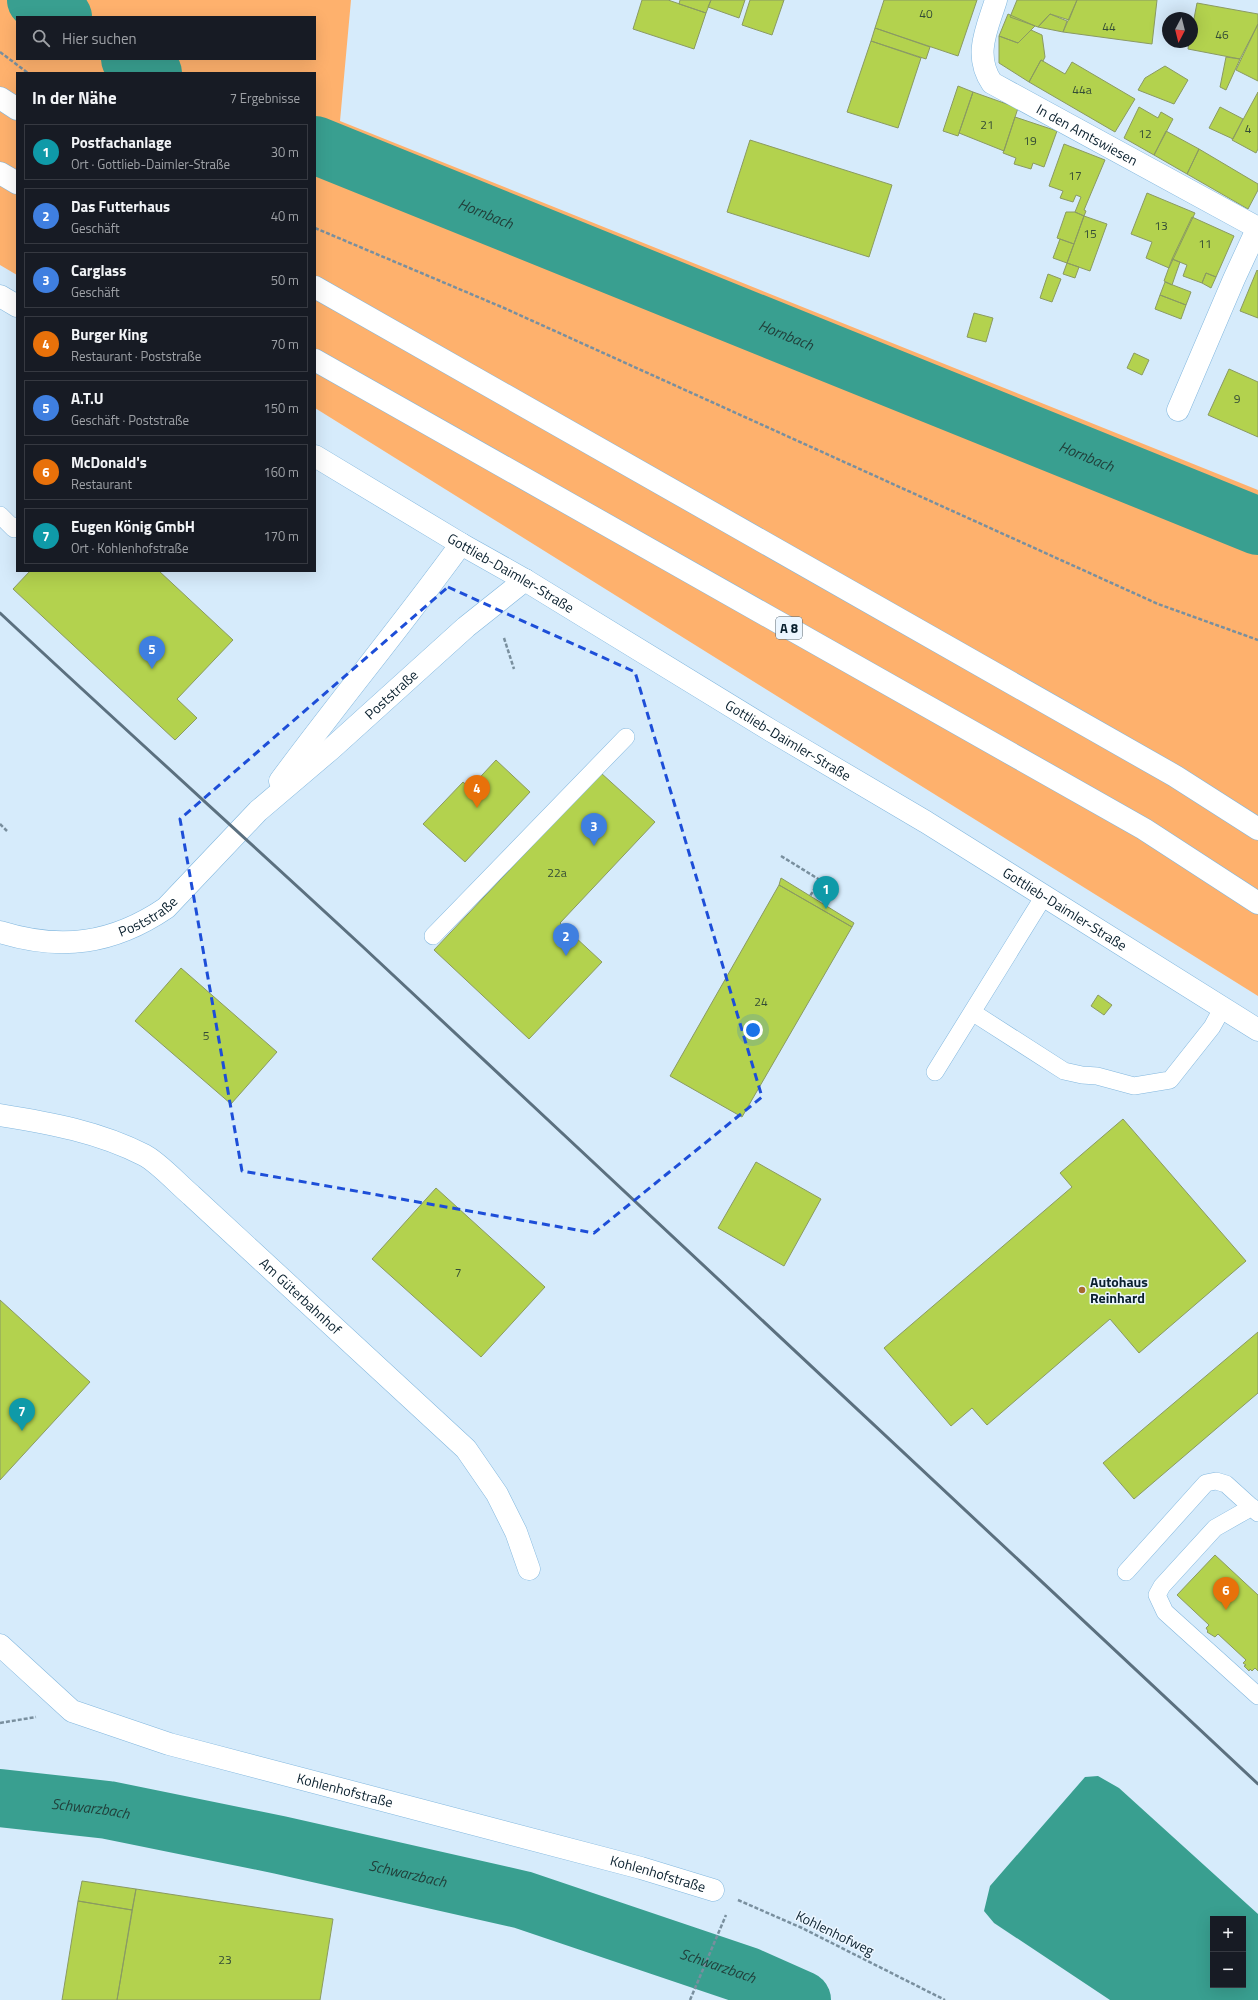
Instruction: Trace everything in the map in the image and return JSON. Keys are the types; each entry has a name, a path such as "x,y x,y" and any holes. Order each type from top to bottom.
{"main road":[{"name":"In den Amtswiesen","path":"996,0 985,34 982,61 986,73 992,83 1258,227 1178,410"},
{"path":"0,98 16,108"},
{"path":"0,173 16,182"},
{"path":"316,288 1175,776 1258,829"},
{"path":"0,296 16,305"},
{"name":"A 8","path":"316,361 1137,825 1258,902"},
{"name":"Gottlieb-Daimler-Straße","path":"316,457 461,544 525,580 770,730 926,822 1258,1030"},
{"name":"Poststraße","path":"0,932 39,942 80,943 120,932 150,919 166,908 258,810 328,715 424,595 461,544"},
{"name":"Poststraße","path":"258,810 331,749 466,627 525,580"},
{"name":"Am Güterbahnhof","path":"0,1115 50,1123 95,1135 146,1156 191,1194 466,1449 497,1494 516,1532 529,1569"},
{"name":"Kohlenhofstraße","path":"0,1646 72,1711 170,1744 641,1868 713,1890"}],"lane":[{"path":"0,515 14,529 16,527"},
{"path":"433,936 626,737"},
{"path":"935,1072 1044,896"},
{"path":"972,1012 1064,1071 1082,1075 1097,1076 1134,1086 1170,1080 1212,1027 1223,1007"},
{"path":"1126,1572 1206,1484 1216,1481 1226,1484 1255,1510 1215,1528 1162,1586 1157,1595 1165,1612 1258,1696"}],"path":[{"path":"0,52 27,72"},
{"path":"316,228 504,308 1158,604 1258,640"},
{"path":"504,638 514,669"},
{"path":"0,824 8,830"},
{"path":"781,856 820,880 810,896"},
{"name":"Kohlenhofweg","path":"713,1890 802,1928 945,2000"},
{"path":"690,2000 727,1914"}],"highlighted area":[{"path":"448,587 635,672 762,1097 594,1233 242,1171 180,819"}],"shaded area":[{"path":"0,0 351,0 340,121 1258,490 1258,996 316,409 316,72 16,72 16,274 0,265"},
{"path":"1098,1776 1119,1788 1258,1914 1258,2000 1110,2000 994,1923 984,1911 990,1886 1085,1777"}],"building":[{"path":"642,0 668,0 706,13 694,49 633,29"},
{"path":"680,0 711,0 706,13 679,4"},
{"path":"711,0 745,0 739,18 708,7"},
{"path":"750,0 784,0 772,35 742,25"},
{"path":"884,0 977,0 958,56 875,28"},
{"path":"1017,0 1077,0 1069,20 1050,14 1038,27 1010,17"},
{"path":"1077,0 1157,0 1152,44 1063,32"},
{"path":"1197,3 1258,14 1258,24 1240,59 1188,49 1198,48 1198,12 1195,12"},
{"path":"1008,14 1035,26 1018,43 999,36"},
{"path":"1050,14 1067,21 1063,32 1038,27"},
{"path":"1258,24 1258,81 1236,70"},
{"path":"875,28 930,47 926,59 871,41"},
{"path":"1031,30 1042,35 1045,57 1043,61 1041,60 1029,82 999,63 999,36 1018,43"},
{"path":"871,41 921,58 898,128 847,112"},
{"path":"1226,57 1240,59 1226,90 1220,87"},
{"path":"1041,60 1065,74 1072,62 1135,99 1115,132 1029,82"},
{"path":"1165,66 1188,80 1174,104 1138,90 1145,78"},
{"path":"958,86 973,92 958,136 943,131"},
{"path":"973,92 1018,108 1004,151 959,133"},
{"path":"1258,92 1258,149 1256,153 1232,140"},
{"path":"1139,107 1158,118 1161,112 1173,119 1154,155 1124,138"},
{"path":"1220,107 1243,119 1233,139 1209,128"},
{"path":"1015,117 1057,131 1044,167 1033,163 1031,169 1014,164 1016,158 1003,153"},
{"path":"1166,131 1199,149 1187,174 1154,155"},
{"path":"750,140 892,185 869,257 727,212"},
{"path":"1064,144 1105,160 1084,210 1086,211 1084,216 1075,212 1081,197 1076,195 1073,202 1060,198 1063,191 1049,186"},
{"path":"1199,149 1258,184 1258,190 1248,209 1187,174"},
{"path":"1147,193 1195,213 1169,268 1146,258 1152,242 1131,234"},
{"path":"1066,212 1075,212 1084,216 1074,244 1057,238"},
{"path":"1084,216 1107,224 1090,271 1067,263"},
{"path":"1192,217 1234,236 1216,277 1206,273 1202,283 1183,276 1187,265 1172,259"},
{"path":"1060,239 1074,244 1067,263 1053,258"},
{"path":"1172,259 1180,262 1172,285 1164,281"},
{"path":"1067,263 1079,267 1075,278 1063,274"},
{"path":"1257,270 1258,271 1258,318 1240,311"},
{"path":"1206,273 1216,277 1211,288 1202,283"},
{"path":"1048,274 1061,279 1052,302 1040,298"},
{"path":"1165,282 1191,292 1186,305 1160,295"},
{"path":"1160,295 1186,305 1181,319 1155,309"},
{"path":"974,313 993,318 986,342 967,337"},
{"path":"1134,353 1149,360 1142,375 1127,368"},
{"path":"1229,369 1258,382 1258,437 1208,415"},
{"path":"29,572 160,572 233,640 177,699 197,718 175,740 13,589"},
{"path":"496,760 530,792 465,862 423,824 463,782 470,788"},
{"path":"601,773 655,822 560,923 602,962 529,1039 434,950"},
{"path":"781,878 854,923 852,927 779,885"},
{"path":"779,885 852,927 742,1117 670,1076"},
{"path":"181,968 277,1052 231,1104 135,1021"},
{"path":"1098,995 1112,1005 1104,1015 1091,1006"},
{"name":"Autohaus Reinhard","path":"1123,1119 1246,1261 1139,1353 1110,1319 987,1425 972,1408 951,1426 884,1348 1072,1187 1060,1173"},
{"path":"756,1162 821,1199 784,1266 718,1228"},
{"path":"436,1188 545,1287 481,1357 372,1259"},
{"path":"0,1300 90,1382 0,1480"},
{"path":"1258,1332 1258,1393 1134,1499 1103,1463"},
{"path":"1215,1555 1258,1595 1258,1671 1255,1668 1252,1671 1250,1669 1249,1671 1243,1663 1246,1660 1218,1634 1215,1637 1207,1632 1208,1631 1206,1628 1209,1625 1177,1595"},
{"path":"82,1881 136,1889 132,1910 78,1901"},
{"path":"136,1889 333,1919 320,2000 117,2000"},
{"path":"78,1901 132,1910 117,2000 62,2000"}],"waterway":[{"name":"Hornbach","path":"36,0 61,16"},
{"name":"Hornbach","path":"132,60 151,72"},
{"name":"Hornbach","path":"316,145 1258,526"},
{"name":"Schwarzbach","path":"0,1798 108,1810 280,1845 523,1900 748,1976 802,2000"}],"railway":[{"path":"0,613 587,1155 1258,1784"}],"place":[{"name":"A.T.U","path":"152,669"},
{"name":"Burger King","path":"477,808"},
{"name":"Carglass","path":"594,846"},
{"name":"Postfachanlage","path":"826,909"},
{"name":"Das Futterhaus","path":"566,956"},
{"name":"Autohaus Reinhard","path":"1082,1290"},
{"name":"Eugen König GmbH","path":"22,1431"},
{"name":"McDonald's","path":"1226,1610"}]}
